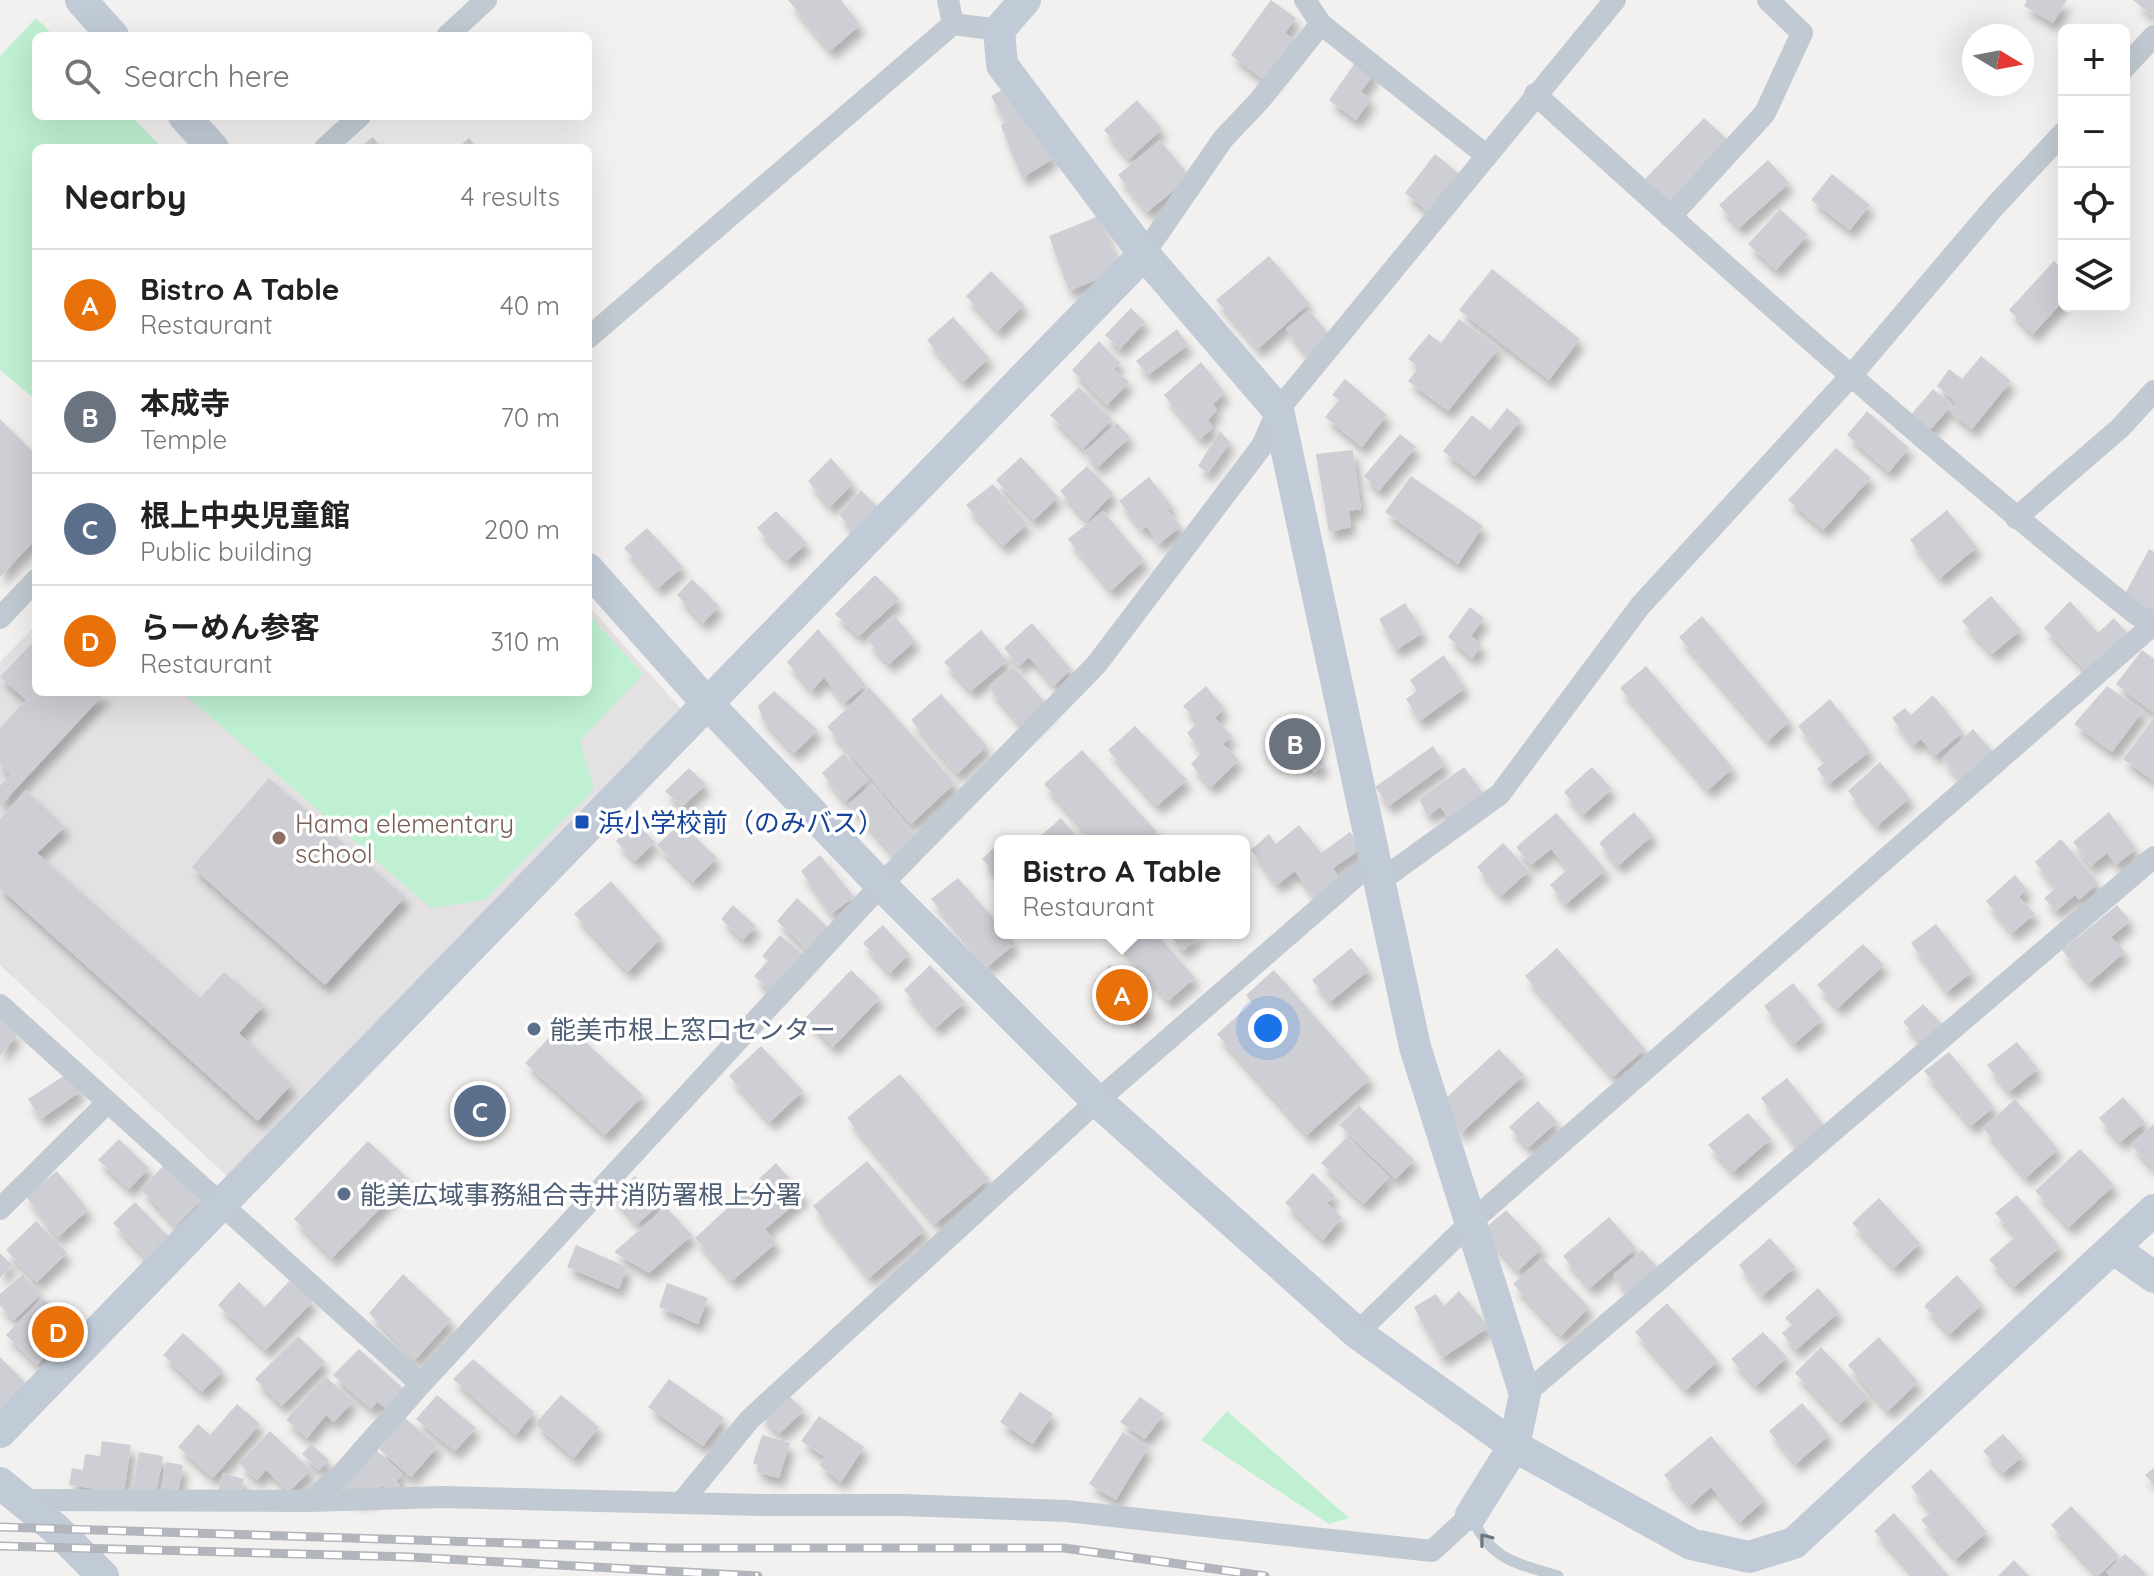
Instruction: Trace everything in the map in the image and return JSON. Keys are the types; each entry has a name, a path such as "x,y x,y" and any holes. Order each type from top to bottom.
{"street":[{"path":"81,0 109,32"},
{"path":"451,32 486,0"},
{"path":"948,0 953,24"},
{"path":"10,1492 310,1501 443,1497 891,1504 1066,1511 1432,1551 1471,1515 1514,1446 1525,1394 1415,1047 1278,410 1144,254 1002,65 999,30 1025,0"},
{"path":"1305,0 1321,24 1487,156"},
{"path":"310,1501 341,1475 421,1384 881,885 1096,665 1262,446 1278,410 1615,0"},
{"path":"1670,217 1765,113 1802,33 1768,0"},
{"path":"592,335 953,24 999,30"},
{"path":"0,1432 1144,254 1223,139 1259,101 1321,24"},
{"path":"2130,62 2154,36"},
{"path":"1357,1333 1471,1222 2154,623 2137,615 2016,518 1850,377 1535,94"},
{"path":"188,120 209,144"},
{"path":"329,144 356,120"},
{"path":"681,1503 750,1419 1097,1101 1378,870 1500,794 1640,606 1850,377 1995,206 2058,138"},
{"path":"2016,518 2120,428 2154,391"},
{"path":"592,574 707,703 881,885 1097,1101 1357,1333 1514,1446 1691,1544 1751,1567 1794,1543 2154,1210"},
{"path":"0,618 32,584"},
{"path":"1525,1394 2154,857"},
{"path":"0,1005 421,1384"},
{"path":"0,1209 107,1103"},
{"path":"2113,1248 2154,1277"},
{"path":"10,1492 56,1529 103,1576"}],"lane":[{"path":"1471,1515 1481,1538 1503,1558 1558,1576"}],"shaded area":[{"name":"Hama elementary school","path":"592,609 683,711 227,1176 0,965 0,662 32,629 32,696 592,696"}],"green space":[{"path":"36,18 50,32 32,32 32,120 135,120 158,144 32,144 32,397 0,370 0,56"},
{"path":"592,618 643,674 580,741 594,789 485,900 431,908 187,696 592,696"},
{"path":"1227,1411 1349,1518 1329,1524 1201,1440"}],"building":[{"path":"788,0 841,0 860,25 830,51"},
{"path":"1271,0 1296,18 1285,33 1298,43 1269,84 1231,55"},
{"path":"2027,0 2067,0 2053,23 2024,6"},
{"path":"2133,0 2154,0 2154,17"},
{"path":"1357,60 1375,72 1361,92 1371,99 1356,120 1329,100"},
{"path":"1006,88 1054,158 1022,178 1001,126 1005,122 991,96"},
{"path":"1137,100 1162,129 1129,159 1104,130"},
{"path":"1704,118 1728,140 1670,201 1645,179"},
{"path":"373,137 378,144 364,144"},
{"path":"1160,140 1190,177 1147,212 1118,175"},
{"path":"1435,154 1461,175 1431,214 1405,193"},
{"path":"1768,160 1789,183 1739,228 1719,205"},
{"path":"1832,174 1870,205 1850,230 1811,200"},
{"path":"1780,209 1808,235 1776,270 1748,244"},
{"path":"1099,216 1116,260 1103,277 1069,291 1049,236"},
{"path":"1269,256 1309,303 1258,349 1216,300"},
{"path":"2054,261 2058,265 2058,307 2033,334 2009,310"},
{"path":"1492,269 1580,339 1549,380 1459,310"},
{"path":"991,271 1024,305 998,331 966,296"},
{"path":"1131,308 1145,322 1120,349 1105,335"},
{"path":"1309,310 1332,338 1309,357 1286,329"},
{"path":"953,317 989,358 963,382 927,340"},
{"path":"1459,319 1499,348 1448,411 1408,381 1419,367 1408,359 1429,334 1441,343"},
{"path":"1177,329 1188,345 1148,375 1136,361"},
{"path":"1099,341 1120,363 1114,369 1129,382 1107,405 1072,370"},
{"path":"1981,356 2011,381 1972,429 1950,411 1957,403 1937,386 1949,369 1962,379"},
{"path":"1201,362 1225,393 1213,404 1217,410 1208,420 1213,428 1200,439 1164,395"},
{"path":"1345,379 1387,415 1362,447 1325,417 1339,400 1332,395"},
{"path":"1079,387 1112,419 1083,449 1050,415"},
{"path":"1933,389 1952,405 1928,432 1910,416"},
{"path":"1507,408 1521,420 1475,476 1443,451 1472,415 1490,430"},
{"path":"1867,411 1909,448 1889,472 1847,435"},
{"path":"0,419 32,451 32,543 0,577"},
{"path":"1117,423 1130,437 1098,467 1084,452"},
{"path":"1220,431 1230,442 1208,473 1198,466"},
{"path":"1400,434 1416,447 1379,491 1364,476"},
{"path":"1836,448 1871,478 1823,530 1788,500"},
{"path":"1353,450 1361,509 1349,511 1351,527 1329,532 1316,454"},
{"path":"1021,457 1058,497 1034,520 996,480"},
{"path":"831,458 853,484 830,507 808,481"},
{"path":"1087,466 1113,493 1087,521 1060,491"},
{"path":"1411,476 1483,526 1458,564 1385,512"},
{"path":"1149,477 1172,506 1167,510 1181,526 1159,544 1146,526 1142,530 1119,501"},
{"path":"993,484 1027,524 1003,546 966,505"},
{"path":"861,490 882,511 857,536 839,514"},
{"path":"1947,510 1977,547 1940,578 1910,540"},
{"path":"776,511 807,543 787,561 757,528"},
{"path":"1103,511 1144,560 1111,591 1068,539"},
{"path":"647,528 683,567 658,588 624,548"},
{"path":"2149,549 2154,552 2154,612 2125,594"},
{"path":"875,575 899,599 859,636 835,614"},
{"path":"692,579 719,606 703,623 677,595"},
{"path":"1991,596 2021,630 1992,654 1962,621"},
{"path":"2070,601 2098,633 2114,618 2129,635 2088,673 2044,628"},
{"path":"1405,603 1423,633 1396,650 1379,619"},
{"path":"1470,607 1484,618 1471,636 1482,646 1472,658 1448,637"},
{"path":"894,615 915,641 889,664 867,640"},
{"path":"1702,616 1790,721 1768,741 1679,637"},
{"path":"1032,623 1071,669 1054,686 1029,657 1019,666 1004,648"},
{"path":"818,629 866,685 844,703 824,677 812,691 787,662"},
{"path":"981,630 1007,661 971,691 944,662"},
{"path":"32,643 32,696 102,696 0,806 0,786 10,775 0,764 0,728 26,700 0,677"},
{"path":"2142,650 2154,659 2154,713 2116,684"},
{"path":"1444,655 1465,688 1420,721 1406,699 1417,691 1410,680"},
{"path":"1013,666 1050,708 1026,731 988,687"},
{"path":"1646,666 1733,768 1708,790 1620,688"},
{"path":"1206,686 1224,708 1215,718 1232,736 1223,744 1239,760 1211,787 1191,764 1202,752 1187,733 1198,722 1183,706"},
{"path":"2107,686 2143,711 2112,752 2074,724"},
{"path":"869,687 955,783 911,824 827,727"},
{"path":"774,691 818,730 794,753 763,720 758,706"},
{"path":"941,694 987,746 957,774 911,720"},
{"path":"1933,695 1963,732 1935,756 1921,739 1913,745 1892,718 1905,708 1911,715"},
{"path":"1830,699 1870,751 1829,784 1817,769 1826,761 1798,726"},
{"path":"1299,715 1317,741 1311,746 1324,765 1314,773 1309,764 1304,768 1296,758 1289,762 1270,735"},
{"path":"2154,721 2154,781 2123,759"},
{"path":"1135,726 1187,780 1157,806 1108,750"},
{"path":"1973,729 1994,753 1961,781 1942,758"},
{"path":"1433,746 1445,765 1389,806 1375,787"},
{"path":"1082,750 1157,832 1154,835 1089,835 1044,784"},
{"path":"844,753 868,780 845,802 822,773"},
{"path":"1880,762 1910,798 1877,826 1848,791"},
{"path":"1464,767 1486,797 1451,821 1440,807 1428,816 1419,799"},
{"path":"1592,767 1612,789 1583,815 1564,792"},
{"path":"689,768 706,784 682,807 665,791"},
{"path":"269,778 405,897 325,985 192,867"},
{"path":"872,784 918,839 897,859 849,804"},
{"path":"26,790 65,827 37,853 200,998 224,972 264,1005 239,1033 291,1085 258,1121 0,888 0,819"},
{"path":"1634,812 1653,835 1618,866 1599,843"},
{"path":"2109,812 2136,849 2116,865 2107,853 2091,866 2073,842"},
{"path":"1556,813 1606,870 1566,904 1550,885 1568,869 1551,849 1531,865 1516,847"},
{"path":"1061,818 1076,835 1042,835"},
{"path":"635,822 655,842 635,861 616,841"},
{"path":"681,823 717,858 693,882 657,845"},
{"path":"1299,825 1321,853 1350,832 1361,849 1333,868 1340,879 1316,899 1295,871 1277,885 1251,850 1269,834 1276,844"},
{"path":"2061,839 2098,883 2079,900 2075,895 2056,911 2044,898 2056,888 2035,862"},
{"path":"1503,843 1529,871 1501,896 1477,867"},
{"path":"994,848 994,872 982,859"},
{"path":"820,855 854,897 831,914 801,871"},
{"path":"2015,875 2027,889 2019,897 2035,914 2012,933 1986,901"},
{"path":"958,878 994,919 994,939 1011,939 1015,944 987,967 931,899"},
{"path":"611,881 661,938 628,972 574,914"},
{"path":"797,898 830,929 810,952 777,921"},
{"path":"733,905 756,926 743,940 721,919"},
{"path":"2117,905 2130,921 2111,937 2125,952 2089,983 2062,950"},
{"path":"1936,924 1972,972 1947,992 1911,943"},
{"path":"883,925 909,954 890,973 863,943"},
{"path":"780,935 807,958 773,994 754,976 768,961 762,956"},
{"path":"1115,939 1161,939 1195,978 1168,1001"},
{"path":"1173,939 1196,939 1183,951"},
{"path":"1863,944 1884,965 1838,1008 1817,985"},
{"path":"1351,948 1369,970 1330,1002 1312,980"},
{"path":"1557,948 1645,1049 1613,1077 1525,976"},
{"path":"930,965 965,1002 936,1028 904,990"},
{"path":"1110,965 1151,1009 1133,1024 1094,981"},
{"path":"851,970 880,998 833,1047 805,1018"},
{"path":"1274,970 1370,1079 1307,1135 1217,1034 1252,1003 1246,995"},
{"path":"1793,983 1822,1020 1794,1044 1764,1006"},
{"path":"1923,1004 1942,1024 1921,1042 1903,1022"},
{"path":"0,1020 17,1035 0,1056"},
{"path":"564,1022 643,1095 605,1135 525,1063"},
{"path":"2017,1042 2038,1069 2009,1092 1987,1065"},
{"path":"761,1046 803,1091 770,1122 729,1076"},
{"path":"1499,1049 1524,1075 1460,1134 1446,1098"},
{"path":"1949,1052 1994,1107 1971,1126 1924,1071"},
{"path":"67,1074 81,1091 41,1119 28,1099"},
{"path":"900,1074 989,1179 935,1224 847,1118"},
{"path":"1787,1078 1826,1128 1799,1150 1761,1098"},
{"path":"2123,1097 2145,1122 2120,1142 2099,1118"},
{"path":"2015,1099 2058,1149 2026,1178 1983,1128"},
{"path":"1538,1101 1557,1122 1528,1148 1509,1127"},
{"path":"1359,1106 1414,1160 1396,1179 1339,1125"},
{"path":"1748,1113 1771,1139 1733,1172 1708,1145"},
{"path":"2154,1124 2154,1169 2131,1145"},
{"path":"1347,1137 1389,1177 1364,1204 1321,1163"},
{"path":"119,1139 149,1168 129,1189 98,1160"},
{"path":"368,1141 409,1179 332,1258 294,1219"},
{"path":"2080,1149 2114,1185 2069,1227 2035,1191"},
{"path":"867,1161 925,1230 869,1278 813,1206"},
{"path":"776,1163 804,1196 765,1229 776,1243 732,1281 695,1238"},
{"path":"165,1164 202,1199 176,1226 141,1189"},
{"path":"57,1171 88,1210 58,1237 25,1195"},
{"path":"1313,1173 1335,1196 1327,1203 1342,1218 1323,1240 1285,1203"},
{"path":"635,1176 660,1204 637,1224 612,1196"},
{"path":"2017,1195 2060,1247 2014,1287 1989,1260 2016,1236 1995,1213"},
{"path":"1879,1198 1920,1243 1894,1268 1852,1223"},
{"path":"135,1202 169,1237 147,1259 113,1223"},
{"path":"666,1207 692,1235 649,1273 614,1252"},
{"path":"1506,1210 1542,1248 1518,1271 1482,1231"},
{"path":"1609,1217 1636,1248 1590,1288 1563,1256"},
{"path":"36,1221 67,1253 37,1282 6,1250"},
{"path":"1770,1238 1795,1267 1762,1296 1739,1265"},
{"path":"576,1245 627,1267 619,1289 567,1267"},
{"path":"1642,1250 1661,1271 1631,1297 1613,1275"},
{"path":"0,1253 12,1265 0,1278"},
{"path":"1542,1258 1589,1307 1561,1336 1513,1284"},
{"path":"23,1274 41,1294 14,1320 0,1305 0,1294"},
{"path":"403,1274 451,1320 415,1360 369,1313"},
{"path":"1957,1275 1982,1304 1950,1334 1924,1306"},
{"path":"290,1280 313,1301 266,1350 218,1305 239,1282 265,1307"},
{"path":"667,1283 708,1298 698,1324 659,1307"},
{"path":"1818,1288 1839,1312 1796,1350 1782,1333 1792,1325 1785,1318"},
{"path":"1459,1291 1489,1327 1442,1358 1414,1307 1436,1294 1444,1306"},
{"path":"42,1298 73,1326 37,1365 6,1335"},
{"path":"1667,1303 1718,1361 1686,1390 1635,1332"},
{"path":"1763,1332 1787,1357 1756,1386 1731,1359"},
{"path":"183,1333 223,1370 202,1392 163,1355"},
{"path":"298,1336 325,1362 282,1406 255,1379"},
{"path":"1879,1337 1918,1382 1888,1411 1848,1365"},
{"path":"1821,1347 1868,1397 1841,1422 1795,1373"},
{"path":"359,1349 405,1390 387,1409 377,1402 371,1409 333,1375"},
{"path":"0,1357 25,1382 0,1409"},
{"path":"473,1359 534,1412 516,1435 453,1379"},
{"path":"325,1376 353,1401 334,1422 326,1415 307,1438 286,1420"},
{"path":"669,1379 724,1418 703,1446 648,1407"},
{"path":"785,1392 804,1410 779,1434 760,1415"},
{"path":"1020,1392 1053,1414 1033,1444 1000,1422"},
{"path":"437,1395 476,1428 455,1451 416,1419"},
{"path":"561,1395 599,1427 574,1458 535,1424"},
{"path":"1140,1397 1164,1414 1145,1439 1120,1422"},
{"path":"1802,1403 1829,1435 1796,1464 1769,1431"},
{"path":"237,1404 260,1424 213,1478 178,1447 198,1424 210,1435"},
{"path":"819,1416 864,1447 841,1482 819,1465 825,1457 801,1441"},
{"path":"405,1418 438,1446 411,1477 379,1449"},
{"path":"270,1431 311,1470 289,1492 266,1470 257,1480 239,1463"},
{"path":"1123,1432 1148,1447 1116,1500 1089,1484"},
{"path":"2003,1434 2023,1456 2003,1473 1983,1451"},
{"path":"762,1435 790,1443 779,1478 757,1472 758,1465 753,1463"},
{"path":"1711,1436 1765,1500 1740,1522 1711,1487 1690,1506 1664,1475"},
{"path":"102,1441 131,1445 124,1493 69,1485 72,1468 83,1470 85,1454 100,1456"},
{"path":"311,1444 329,1460 319,1470 302,1454"},
{"path":"374,1448 402,1474 396,1481 400,1485 391,1495 382,1486 370,1499 354,1499 339,1485"},
{"path":"139,1452 163,1456 156,1494 132,1491"},
{"path":"166,1462 183,1465 178,1494 161,1490"},
{"path":"2154,1468 2154,1485 2145,1475"},
{"path":"1931,1469 1987,1532 1956,1559 1921,1520 1931,1512 1911,1487"},
{"path":"223,1473 244,1479 240,1494 218,1492"},
{"path":"2071,1506 2119,1556 2098,1576 2051,1525"},
{"path":"1894,1513 1949,1576 1915,1576 1874,1531"},
{"path":"2125,1554 2146,1573 2143,1576 2110,1576 2106,1572"},
{"path":"2014,1560 2029,1576 1998,1576"}],"railway":[{"path":"0,1527 666,1548 1064,1548 1265,1576"},
{"path":"0,1546 410,1557 758,1576"}],"place":[{"name":"本成寺","path":"1295,744"},
{"name":"浜小学校前（のみバス）","path":"582,822"},
{"name":"Hama elementary school","path":"279,838"},
{"name":"Bistro A Table","path":"1122,995"},
{"name":"能美市根上窓口センター","path":"534,1029"},
{"name":"根上中央児童館","path":"480,1111"},
{"name":"能美広域事務組合寺井消防署根上分署","path":"344,1194"},
{"name":"らーめん参客","path":"58,1332"}]}
